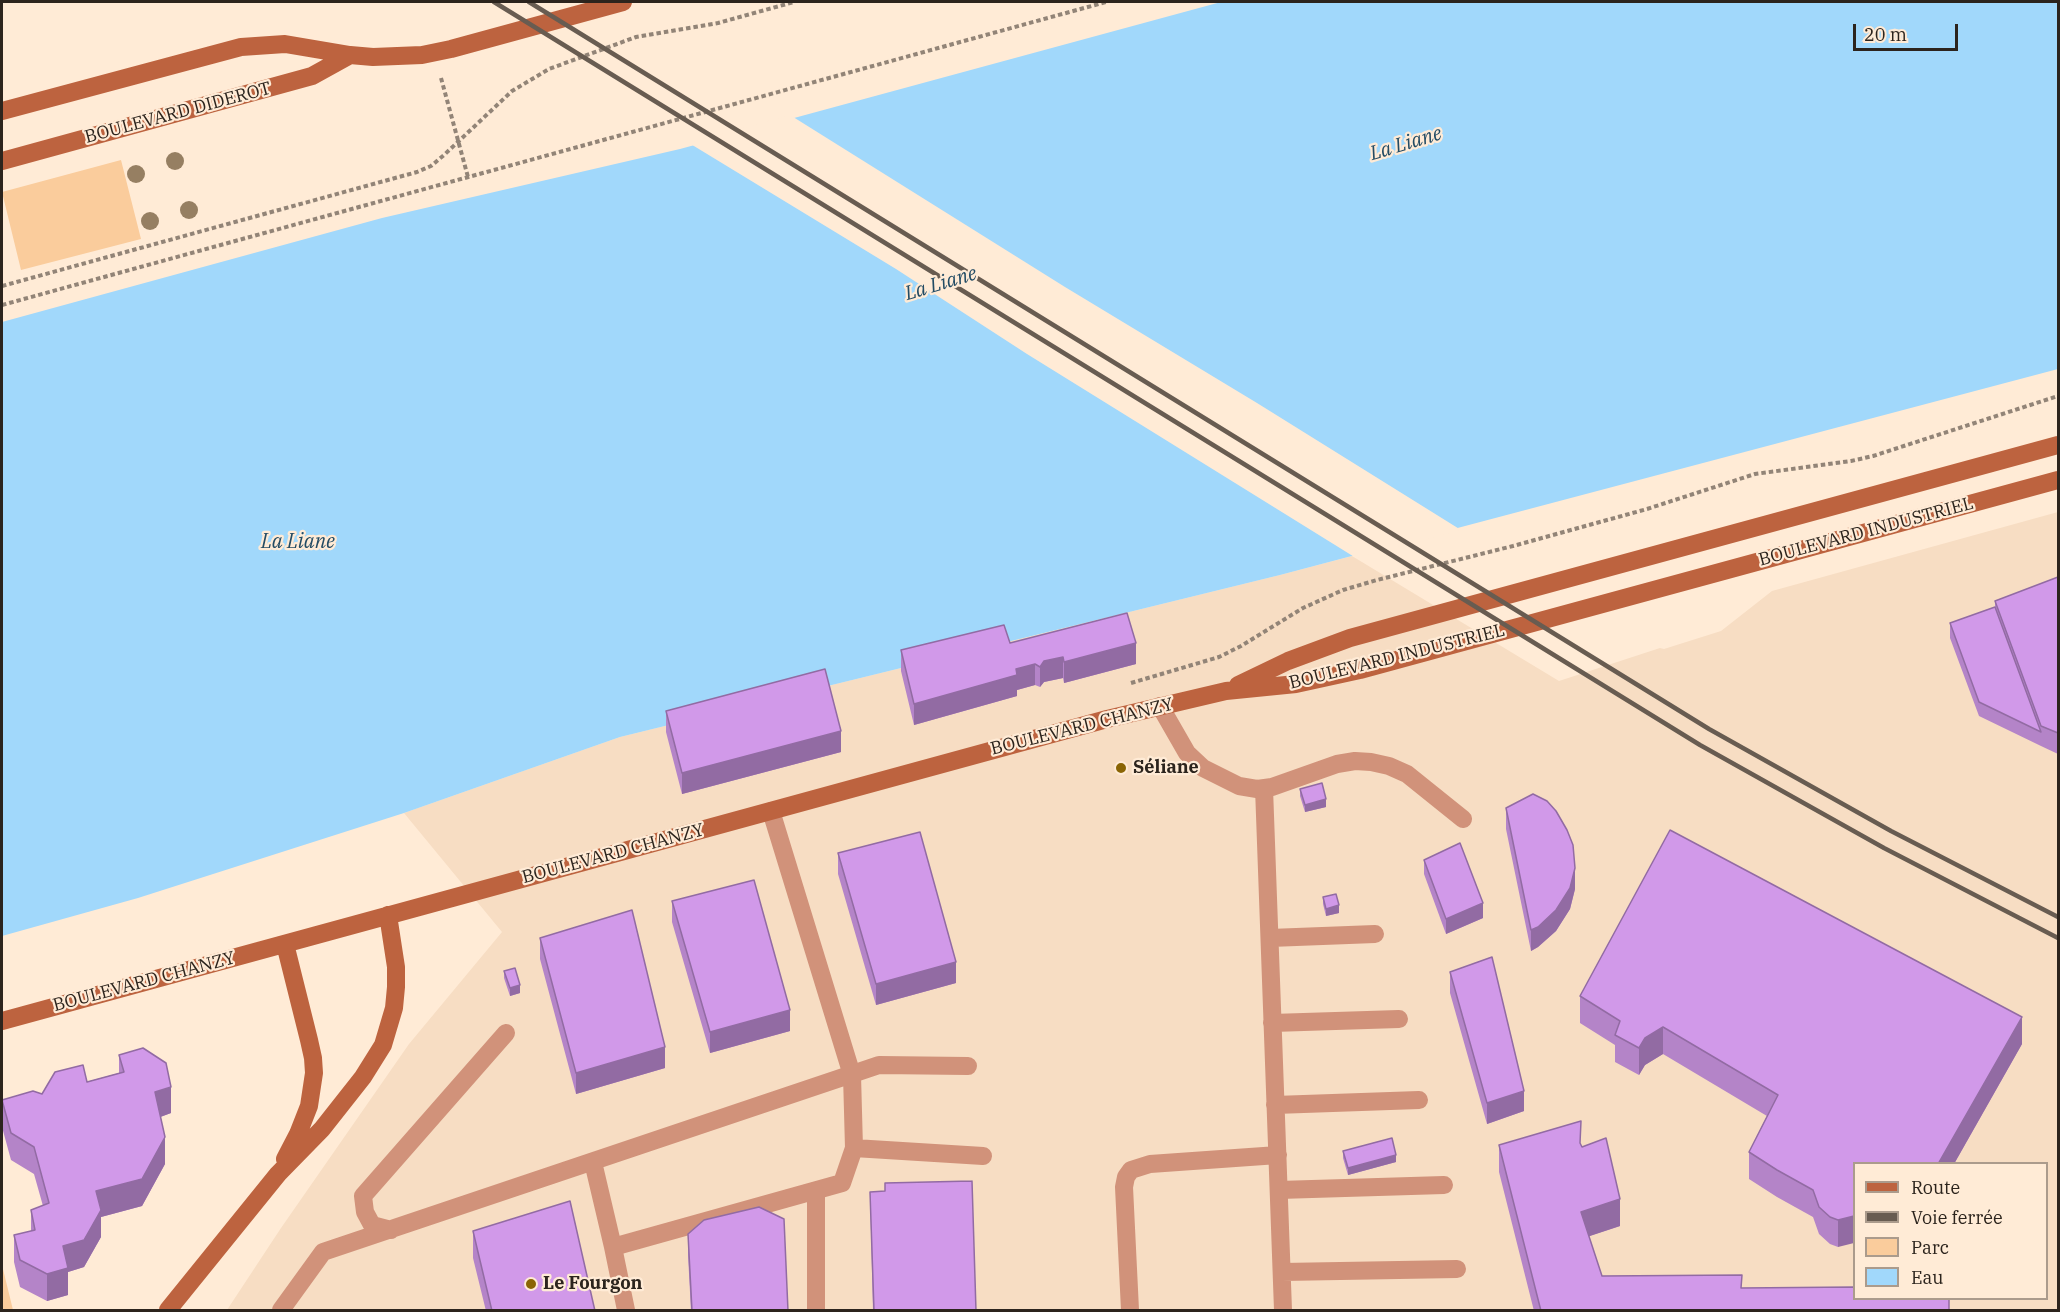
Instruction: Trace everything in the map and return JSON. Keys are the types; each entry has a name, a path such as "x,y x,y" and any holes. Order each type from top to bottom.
{"street":[{"name":"BOULEVARD DIDEROT","path":"2,111 241,47 285,44 350,55 410,56 443,51 623,2"},
{"name":"BOULEVARD DIDEROT","path":"2,161 312,76 350,55"},
{"name":"BOULEVARD INDUSTRIEL","path":"1226,691 1288,661 1350,638 2058,445"},
{"name":"BOULEVARD INDUSTRIEL","path":"1226,691 1296,684 1360,670 2058,480"},
{"name":"BOULEVARD CHANZY","path":"2,1021 1107,719 1226,691"},
{"path":"168,1311 278,1174 322,1129 363,1077 383,1045 394,1008 396,987 396,967 388,915"},
{"path":"278,1174 309,1106 314,1073 309,1040 285,944"}],"lane":[{"path":"1160,706 1187,753 1203,768 1239,786 1264,788 1337,764 1355,761 1371,762 1389,766 1407,774 1463,819"},
{"path":"1264,788 1283,1311"},
{"path":"613,1247 842,1183 854,1148 852,1075 771,811"},
{"path":"1270,938 1375,934"},
{"path":"1272,1023 1399,1019"},
{"path":"391,1230 372,1225 364,1212 363,1196 506,1033"},
{"path":"280,1311 323,1252 879,1065 968,1066"},
{"path":"1275,1105 1419,1100"},
{"path":"854,1148 983,1155"},
{"path":"1130,1311 1124,1187 1126,1177 1131,1170 1150,1164 1278,1155"},
{"path":"593,1162 626,1311"},
{"path":"1279,1190 1444,1185"},
{"path":"816,1190 816,1311"},
{"path":"1282,1272 1457,1269"}],"path":[{"path":"2,286 417,172 431,166 458,143 512,91 549,69 636,37 718,23 794,2"},
{"path":"2,305 1106,2"},
{"path":"439,72 468,177"},
{"path":"1219,657 1303,608 1354,587 1647,509 1755,474 1873,456 2058,396"}],"shaded area":[{"path":"2058,512 2058,1310 227,1310 409,1044 502,932 404,813 620,737 1352,556 1559,681 1721,631 1772,591"}],"green space":[{"path":"121,160 141,239 21,270 2,192"},
{"path":"2,1265 13,1310 2,1310"}],"water":[{"name":"La Liane","path":"1221,2 2058,2 2058,369 1280,575 620,737 404,813 138,898 2,936 2,322 382,218 680,149"}],"pier":[{"path":"790,115 1461,530 1356,558 1027,354 896,269 689,143"}],"building":[{"path":"2058,577 2058,733 2041,726 1995,601"},
{"path":"1995,607 2041,732 1979,702 1950,623"},
{"path":"1127,613 1136,643 1064,662 1063,657 1044,661 1040,667 1035,664 1016,669 1017,675 914,704 901,650 1004,625 1010,643"},
{"path":"825,669 841,731 682,773 666,711"},
{"path":"1322,783 1326,799 1305,805 1300,789"},
{"path":"1533,794 1547,801 1567,830 1573,845 1575,868 1570,888 1556,910 1538,927 1531,930 1506,808"},
{"path":"1670,830 2022,1017 1939,1162 1853,1162 1853,1216 1838,1220 1830,1217 1819,1207 1813,1190 1749,1152 1778,1095 1663,1027 1645,1038 1639,1048 1615,1035 1620,1021 1580,996"},
{"path":"920,832 956,962 876,984 838,853"},
{"path":"1460,843 1483,903 1446,919 1424,860"},
{"path":"754,880 790,1010 710,1032 672,901"},
{"path":"1336,894 1339,905 1326,909 1323,897"},
{"path":"632,910 665,1047 576,1073 540,938"},
{"path":"1492,957 1524,1091 1487,1103 1450,972"},
{"path":"515,968 520,985 510,988 504,971"},
{"path":"143,1048 166,1063 171,1087 155,1092 165,1137 142,1179 96,1191 101,1210 84,1240 63,1246 68,1268 47,1274 20,1260 14,1235 35,1230 31,1210 49,1203 34,1147 11,1133 2,1100 33,1091 42,1094 55,1072 83,1065 87,1082 124,1072 119,1055"},
{"path":"1581,1121 1580,1143 1582,1147 1606,1138 1620,1199 1581,1212 1602,1276 1742,1275 1741,1288 1853,1287 1853,1300 1949,1300 1949,1311 1541,1311 1499,1145"},
{"path":"1392,1138 1396,1155 1348,1168 1343,1151"},
{"path":"972,1181 976,1311 874,1311 870,1192 885,1191 885,1183"},
{"name":"Le Fourgon","path":"570,1201 595,1311 492,1311 473,1231"},
{"path":"759,1207 784,1219 788,1311 692,1311 688,1234 704,1220"}],"railway":[{"path":"494,2 1700,745 1884,848 2058,938"},
{"path":"529,2 1709,729 1891,831 2058,917"}],"place":[{"name":"Séliane","path":"1121,768"},
{"name":"Le Fourgon","path":"531,1284"}]}
